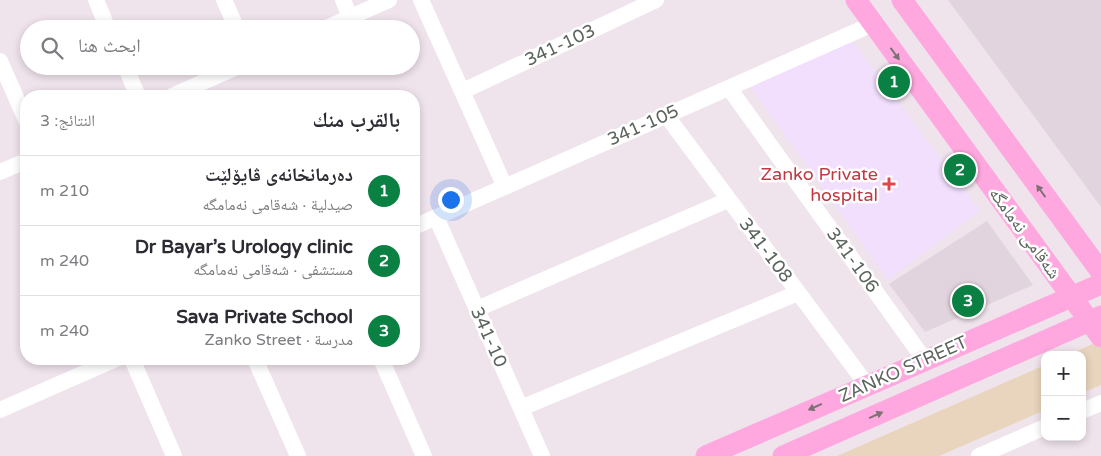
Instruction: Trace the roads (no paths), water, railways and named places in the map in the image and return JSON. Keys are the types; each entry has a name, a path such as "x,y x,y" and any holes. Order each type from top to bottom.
{"main road":[{"name":"شەقامی نەمامگە","path":"856,0 1071,296 1097,325"},
{"path":"902,0 1101,272"},
{"path":"974,162 999,214 1043,272 1052,287 1049,299 1043,305 1010,322"},
{"path":"1059,216 1088,246 1101,252"},
{"name":"ZANKO STREET","path":"706,456 1101,284"},
{"name":"ZANKO STREET","path":"784,456 990,364 1097,325"},
{"path":"990,364 1071,334 1088,335 1101,346"}],"street":[{"path":"96,0 104,20"},
{"path":"224,0 233,20"},
{"path":"343,0 350,17"},
{"path":"344,20 389,0"},
{"path":"421,0 505,187"},
{"name":"341-103","path":"463,91 656,0"},
{"name":"341-105","path":"420,225 873,24"},
{"path":"0,61 20,106"},
{"path":"129,75 135,90"},
{"path":"185,90 219,75"},
{"name":"341-106","path":"729,88 924,360"},
{"name":"341-108","path":"666,115 867,385"},
{"path":"0,172 20,164"},
{"path":"477,309 728,200"},
{"name":"341-10","path":"436,217 542,456"},
{"path":"521,408 798,293"},
{"path":"0,410 102,365"},
{"path":"134,365 172,455"},
{"path":"258,365 298,456"},
{"path":"384,365 424,456"},
{"path":"1086,409 1101,403"},
{"path":"979,456 1041,429"}],"place":[{"name":"دەرمانخانەی ڤایۆلێت","path":"894,82"},
{"name":"Dr Bayar’s Urology clinic","path":"960,170"},
{"name":"Zanko Private hospital","path":"889,184"},
{"name":"Sava Private School","path":"968,301"}]}
